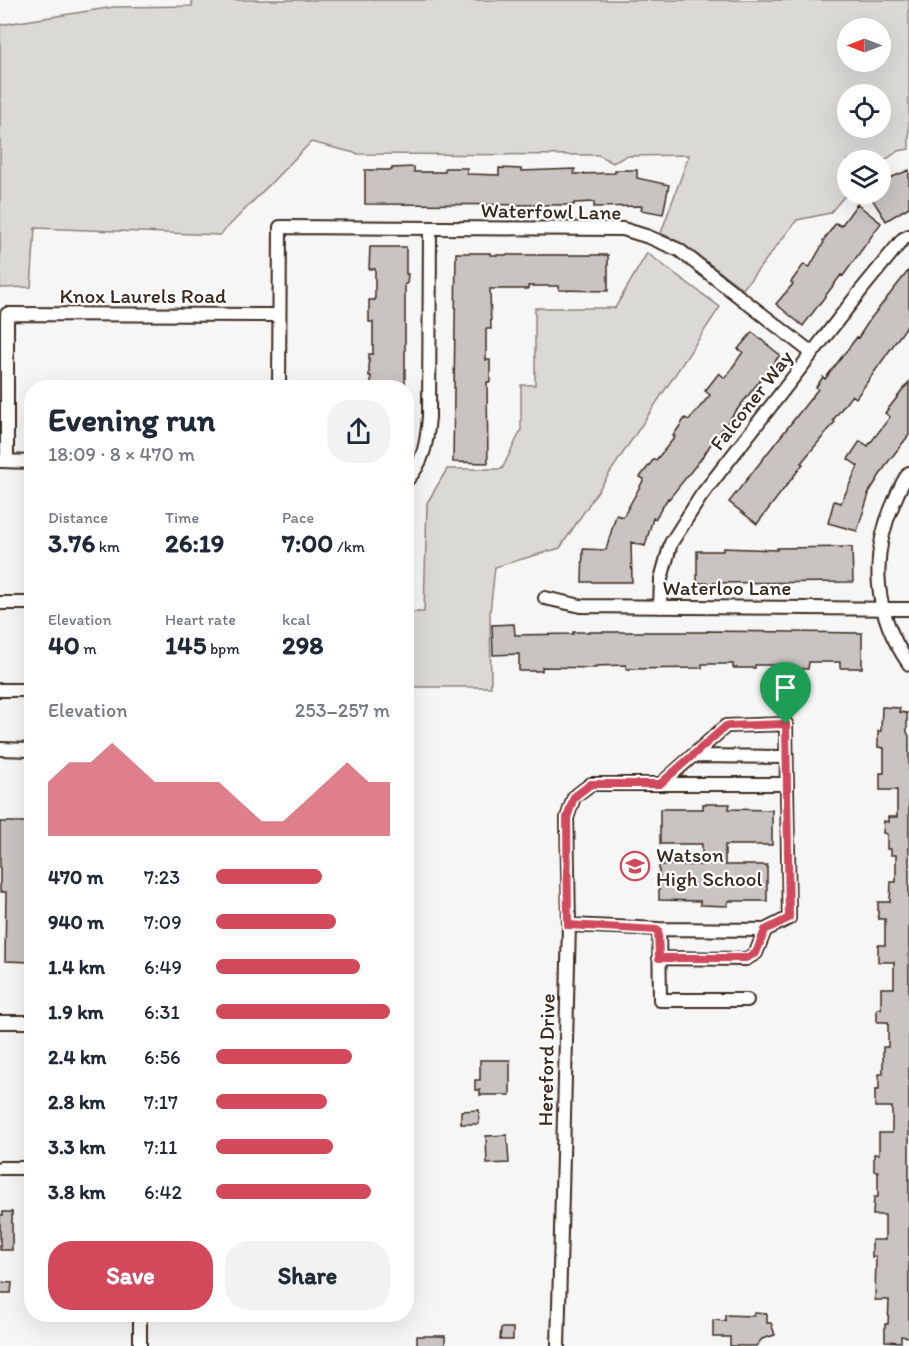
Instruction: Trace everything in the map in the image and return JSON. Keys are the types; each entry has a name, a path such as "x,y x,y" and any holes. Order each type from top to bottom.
{"street":[{"name":"Waterfowl Lane","path":"279,315 280,227 623,229 679,250 812,353"},
{"path":"414,470 421,460 428,436 430,228"},
{"name":"Falconer Way","path":"660,607 661,579 671,543 701,496 862,289 903,239 909,236"},
{"name":"Knox Laurels Road","path":"3,461 7,314 279,315"},
{"path":"279,315 279,380"},
{"path":"3,461 24,462"},
{"path":"909,473 884,525 878,580 881,607 897,647 909,664"},
{"name":"Waterloo Lane","path":"545,598 581,606 909,609"},
{"path":"0,603 24,603"},
{"path":"0,690 24,690"},
{"path":"568,925 658,930 765,930 789,918 786,724 726,726 660,784"},
{"path":"0,749 24,750"},
{"path":"692,756 786,757"},
{"name":"Hereford Drive","path":"558,1346 568,925 567,818 574,797 591,784 660,784"},
{"path":"660,784 786,784"},
{"path":"658,930 660,1000 747,1000"},
{"path":"659,958 746,958 756,953 765,930"},
{"path":"0,1022 24,1022"},
{"path":"0,1168 24,1168"},
{"path":"140,1322 140,1346"}],"shaded area":[{"path":"192,0 909,0 909,149 898,151 891,156 891,150 837,150 838,204 830,213 797,220 743,289 683,244 661,233 689,155 626,156 613,163 599,155 359,154 311,142 220,235 35,228 31,287 0,288 0,25 114,7 192,6"},
{"path":"647,253 720,307 560,548 495,567 490,612 491,687 414,687 414,612 424,612 427,503 447,469 502,469 521,430 521,385 535,385 535,308 615,308"}],"building":[{"path":"414,167 414,172 445,172 445,168 467,168 467,174 499,175 499,168 521,169 521,171 575,169 574,174 637,170 637,178 669,185 663,214 641,210 642,206 594,207 594,202 574,203 574,205 365,204 365,170"},
{"path":"909,170 909,207 886,221 875,204 891,204 891,177"},
{"path":"857,204 881,223 803,326 776,304 793,284 791,282 804,264 809,268 823,241 836,223 841,226"},
{"path":"370,247 406,247 406,274 408,274 407,284 405,284 405,380 371,380 369,376 369,354 373,354 373,322 369,322 369,300 375,300 375,269 369,269"},
{"path":"456,253 608,255 608,291 559,290 559,286 490,289 491,329 486,329 486,360 490,360 490,382 487,382 488,463 453,462"},
{"path":"909,270 909,323 856,398 852,395 833,420 835,422 801,463 803,464 757,524 729,502 818,389 816,387 823,377 825,379 858,338"},
{"path":"752,332 780,355 704,455 668,498 655,519 653,518 645,546 631,542 632,582 582,582 583,549 606,550 616,515 623,517 644,479 640,477 675,437 673,436 685,418 689,420 710,395 705,391 719,373 725,378 743,352 738,349"},
{"path":"909,382 909,435 888,462 868,494 857,531 828,523 834,501 841,503 858,466 848,459 860,441 868,446 890,417 885,413"},
{"path":"852,547 853,582 697,583 697,551 723,551 723,548 777,550 777,548"},
{"path":"514,624 515,635 707,631 862,633 862,668 840,668 840,662 809,662 808,669 787,668 787,665 733,668 733,664 702,664 702,668 626,669 626,665 596,666 596,668 542,667 542,671 519,671 519,654 493,655 492,625"},
{"path":"882,707 900,708 899,712 907,713 909,736 909,1337 901,1336 901,1342 885,1341 889,1300 875,1300 876,1257 872,1257 872,1240 885,1240 885,1215 873,1215 874,1197 878,1197 878,1171 874,1171 874,1154 879,1154 879,1133 892,1133 892,1107 875,1107 875,1090 879,1090 879,1074 883,1074 883,1047 888,1047 888,1022 877,1022 877,1009 881,1009 881,988 894,988 894,962 878,962 878,945 885,945 885,919 878,919 878,902 890,902 891,882 896,882 896,855 891,855 891,849 887,849 887,834 883,833 884,821 888,822 888,817 897,817 897,790 880,790 880,773 884,773 884,748 878,747"},
{"path":"703,804 730,804 729,809 772,810 772,845 725,845 725,865 767,865 767,901 728,901 728,906 700,905 700,901 659,900 659,865 702,865 702,844 660,844 660,809 703,809"},
{"path":"0,822 24,822 24,962 5,961 6,892 0,892"},
{"path":"480,1060 510,1060 510,1095 480,1095 480,1090 475,1090 475,1080 480,1080"},
{"path":"479,1110 479,1124 461,1124 461,1111"},
{"path":"507,1135 509,1163 487,1164 486,1136"},
{"path":"3,1212 12,1212 12,1250 0,1250 0,1215 3,1215"},
{"path":"0,1282 12,1283 11,1293 0,1293"},
{"path":"754,1313 767,1314 767,1323 771,1323 775,1335 762,1339 756,1346 730,1346 730,1337 713,1337 713,1320 725,1321 725,1315 754,1316"},
{"path":"501,1328 513,1328 513,1340 500,1340"},
{"path":"417,1336 445,1336 445,1346 417,1346"}],"place":[{"name":"Watson High School","path":"635,866"}],"route":[{"path":"786,724 789,918 765,930 756,953 746,958 659,958 658,930 568,925 567,818 574,797 591,784 660,784 726,726 786,724"}]}
